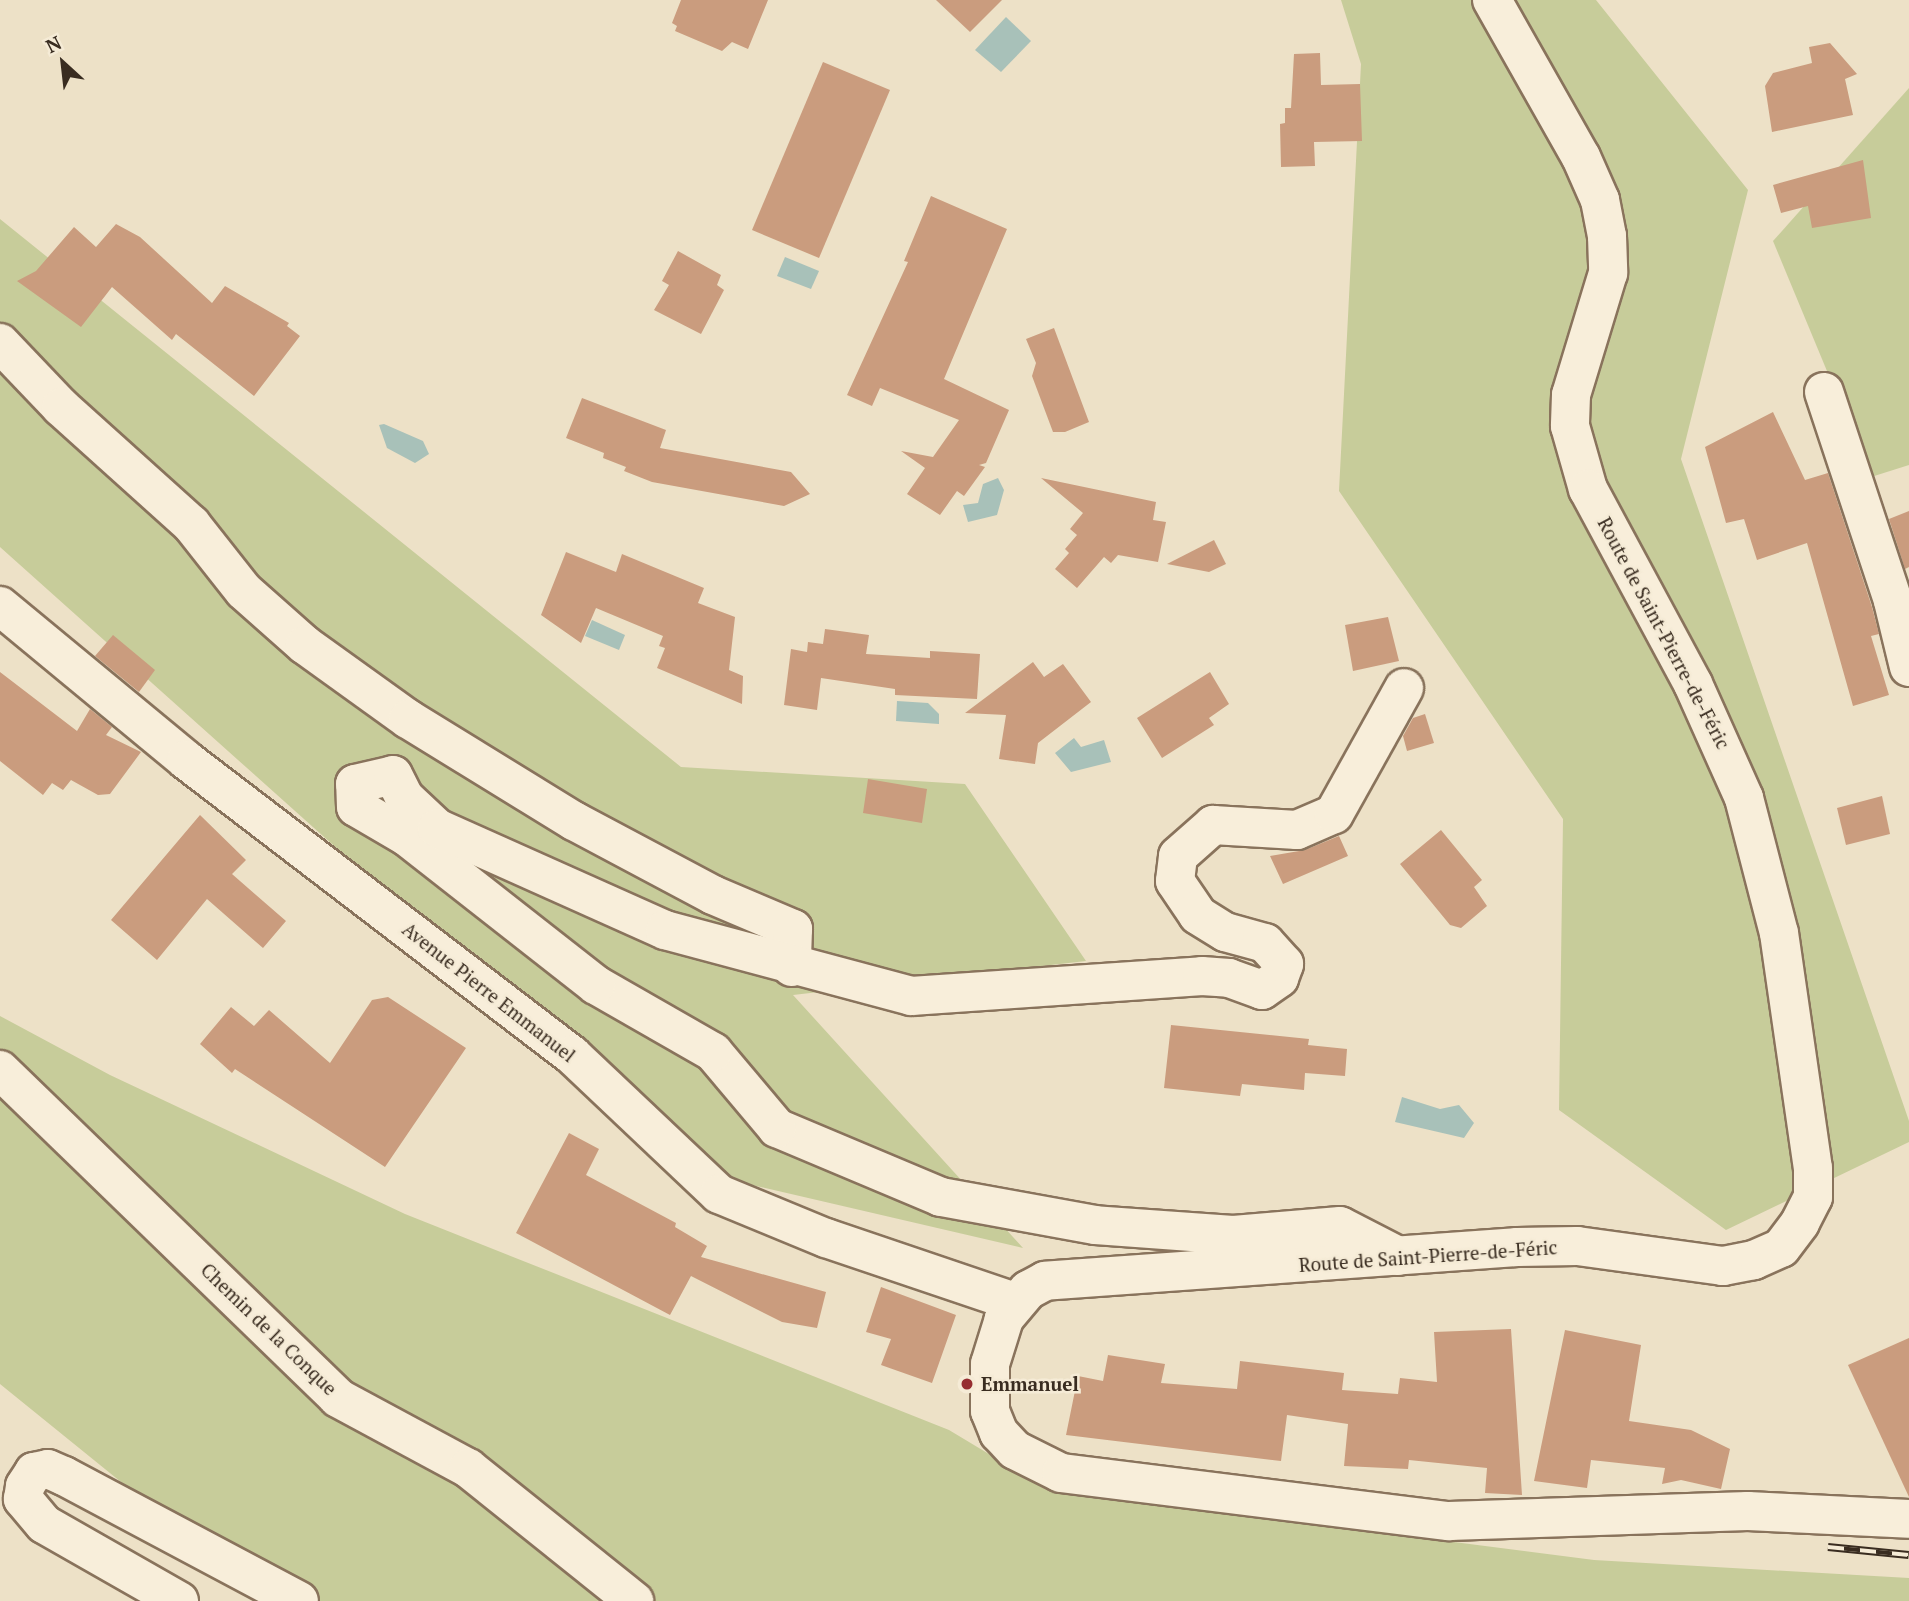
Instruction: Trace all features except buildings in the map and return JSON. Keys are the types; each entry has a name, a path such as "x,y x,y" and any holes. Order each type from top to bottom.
{"street":[{"name":"Route de Saint-Pierre-de-Féric","path":"1492,0 1581,157 1600,201 1607,236 1608,273 1571,395 1570,426 1588,489 1693,684 1744,798 1779,933 1813,1168 1812,1197 1800,1223 1781,1248 1754,1260 1723,1266 1577,1246 1398,1256 1202,1272 1076,1276 1045,1281 1015,1302 1004,1319 990,1364 990,1411 999,1433 1015,1450 1061,1473 1449,1521 1748,1511 1909,1519"},
{"path":"0,343 61,407 191,524 244,591 305,645 408,719 574,821 713,895 793,929 792,967"},
{"path":"1824,392 1893,601 1909,667"},
{"name":"Avenue Pierre Emmanuel","path":"7,624 572,1055 719,1194 826,1238 1015,1302"},
{"path":"1398,1256 1340,1226 1233,1235 1095,1226 941,1197 777,1128 713,1052 596,985 407,837 356,807 355,784 393,775 404,797 436,828 665,930 792,967 911,996 1202,976 1229,978 1262,990 1279,978 1284,964 1265,943 1225,932 1198,915 1175,881 1178,856 1213,825 1297,830 1334,814 1404,688"},
{"name":"Chemin de la Conque","path":"0,1070 338,1398 468,1468 634,1601"},
{"path":"179,1601 44,1524 23,1499 25,1486 34,1472 48,1469 64,1476 299,1601"}],"green space":[{"path":"1341,0 1596,0 1748,190 1681,459 1909,1121 1909,1142 1726,1230 1559,1110 1563,819 1339,491 1361,64"},
{"path":"1909,88 1909,465 1871,477 1773,241"},
{"path":"0,219 681,767 965,784 1086,961 793,995 1023,1248 722,1178 447,947 0,547"},
{"path":"0,1016 110,1075 405,1214 949,1430 1049,1490 1594,1560 1909,1578 1909,1601 268,1601 0,1384"}],"water":[{"path":"1006,17 1031,41 1001,72 975,50"},
{"path":"785,257 819,271 811,289 777,276"},
{"path":"384,424 423,441 429,454 415,463 387,448 379,425"},
{"path":"998,478 1004,490 997,515 968,522 963,505 978,503 983,484"},
{"path":"592,620 625,635 619,650 585,636"},
{"path":"897,701 928,703 939,714 939,724 896,721"},
{"path":"1074,738 1081,747 1104,740 1111,762 1071,772 1055,753"},
{"path":"1402,1097 1440,1109 1459,1105 1474,1123 1464,1138 1395,1122"}],"railway":[{"path":"1828,1547 1909,1555"}],"place":[{"name":"Emmanuel","path":"967,1384"}]}
